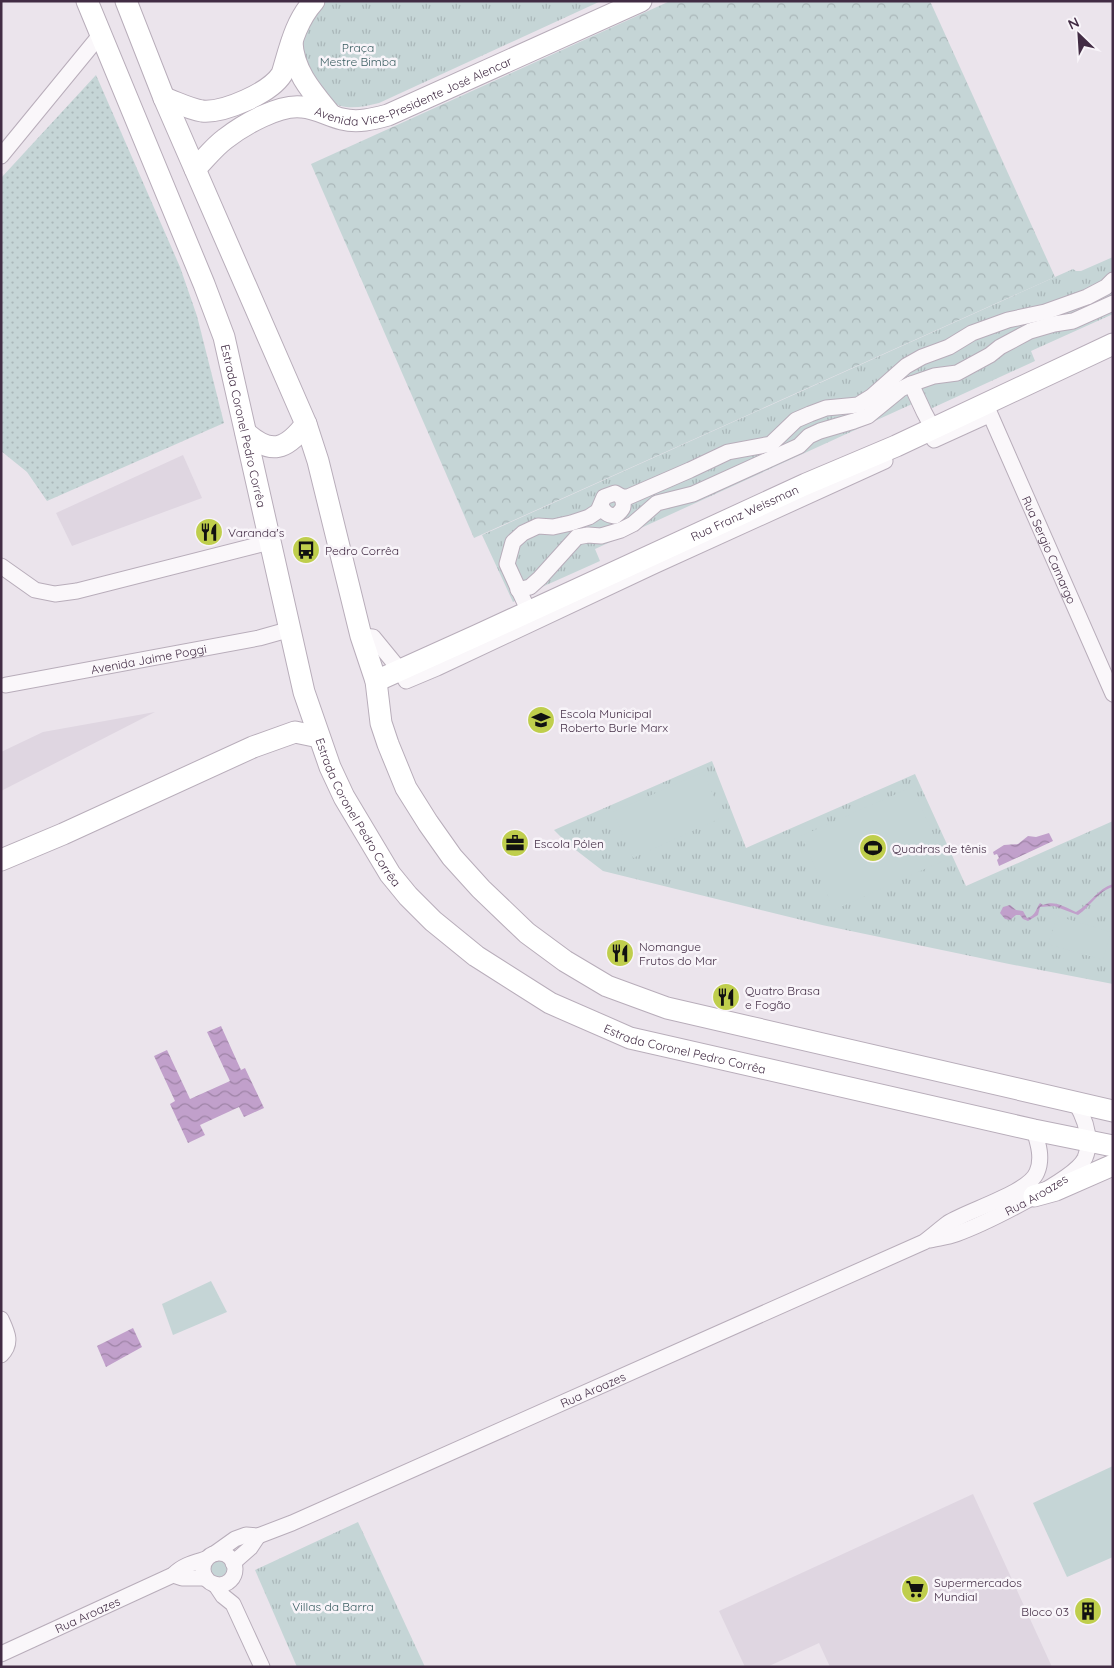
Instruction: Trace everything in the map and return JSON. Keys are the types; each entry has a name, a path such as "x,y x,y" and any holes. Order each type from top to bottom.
{"main road":[{"name":"Estrada Coronel Pedro Corrêa","path":"86,1 217,316 230,362 307,703 319,737 330,767 348,805 390,874 408,896 433,921 476,956 550,1003 630,1038 1034,1130 1113,1146"},
{"path":"126,1 164,98 306,424 318,461 361,636 376,681 381,723 388,744 406,788 452,857 481,889 527,933 565,961 607,986 667,1008 1113,1110"},
{"path":"164,98 201,111 215,110 252,97 270,87 282,74 300,19 304,11 314,1"},
{"name":"Avenida Vice-Presidente José Alencar","path":"196,169 224,139 239,128 265,115 287,108 302,107 343,120 366,121 388,115 641,1"},
{"path":"292,42 294,58 302,77 331,115"},
{"name":"Rua Franz Weissman","path":"376,681 806,484 934,429 987,409 1113,344"},
{"path":"246,432 262,445 275,447 290,441 306,424"},
{"path":"253,747 291,724 307,703"},
{"path":"1,860 63,834 253,747 295,732 319,737"},
{"path":"1034,1196 1056,1190 1113,1165"}],"street":[{"path":"1,156 101,34"},
{"path":"528,612 507,564 513,542 523,533 538,526 553,527 589,517 602,506 608,515 615,516 622,510 624,504 622,497 628,498 728,452 771,444 796,420 826,408 858,404 872,397 906,366 922,357 949,347 972,332 1008,320 1045,312 1087,297 1106,287 1113,280"},
{"path":"518,590 530,587 535,583 577,537 588,535 601,536 621,530 633,524 656,504 693,494 799,446 809,436 820,431 854,422 868,416 901,389 911,384 934,376 957,373 990,355 1000,346 1030,331 1073,321 1113,303"},
{"path":"911,384 934,429"},
{"path":"361,636 373,637 400,670 406,681 987,409"},
{"name":"Rua Sergio Camargo","path":"987,409 1113,694"},
{"path":"1,566 35,590 55,594 77,591 270,542"},
{"name":"Avenida Jaime Poggi","path":"6,685 259,638 290,629"},
{"path":"1076,1103 1086,1127 1088,1141"},
{"name":"Rua Aroazes","path":"926,1240 949,1222 999,1199 1024,1186 1034,1178 1038,1170 1040,1156 1034,1130"},
{"name":"Rua Aroazes","path":"1,1654 172,1575 183,1566 210,1557 235,1539 246,1535 258,1536 292,1523 926,1240 955,1234 1006,1212 1034,1196 1080,1165 1086,1155 1088,1141"},
{"path":"1,1319 9,1339 6,1350 1,1354"},
{"name":"Rua Aroazes","path":"233,1569 258,1536"},
{"path":"233,1604 235,1593 233,1569 227,1556 210,1557 203,1569 223,1596 233,1604 262,1667"},
{"path":"172,1575 224,1584 231,1579 233,1569"}],"shaded area":[{"path":"183,455 202,498 72,546 56,513"},
{"path":"155,712 1,791 1,752 43,732"},
{"name":"Supermercados Mundial","path":"973,1494 1052,1667 830,1667 819,1643 767,1667 745,1667 719,1611"}],"green space":[{"name":"Praça Mestre Bimba","path":"326,1 601,1 379,103 347,107 335,104 327,98 314,78 301,51 302,38 308,23 316,9"},
{"path":"670,1 930,1 1055,277 474,538 311,164"},
{"path":"96,75 180,267 197,316 224,423 47,501 27,472 1,451 1,178"},
{"path":"1113,257 1113,314 1031,351 1035,361 917,415 912,404 595,549 600,561 513,602 482,535 1073,269 1081,271"},
{"path":"712,761 746,848 915,774 966,886 1113,821 1113,984 822,925 603,871 568,844 554,830"},
{"path":"703,772 723,817 633,858 613,812"},
{"name":"Quadras de tênis","path":"912,787 945,860 834,910 801,836"},
{"path":"1057,916 1111,932 1103,960 1048,944"},
{"path":"211,1281 227,1312 173,1335 162,1304"},
{"path":"1113,1466 1113,1557 1067,1577 1033,1503"},
{"name":"Villas da Barra","path":"358,1522 425,1667 297,1667 255,1570"},
{"path":"219,1558 227,1561 230,1569 227,1577 219,1580 211,1577 208,1569 211,1561"}],"water":[{"path":"1049,833 1053,841 999,866 997,860 999,858 993,852 1004,845 1018,844 1028,836 1036,837"},
{"path":"1113,884 1113,887 1099,895 1078,915 1054,906 1040,907 1038,915 1028,921 1020,915 1016,915 1010,920 1005,919 1000,913 1003,907 1010,905 1016,910 1023,911 1027,918 1034,914 1040,903 1043,905 1051,903 1064,906 1076,912 1102,889"},
{"path":"221,1026 241,1070 245,1068 264,1108 244,1117 239,1107 200,1125 205,1135 188,1143 170,1104 175,1101 154,1056 167,1050 190,1099 230,1081 207,1032"},
{"path":"133,1328 142,1347 106,1367 97,1346"}],"place":[{"name":"Varanda's","path":"209,532"},
{"name":"Pedro Corrêa","path":"306,550"},
{"name":"Escola Municipal Roberto Burle Marx","path":"541,720"},
{"name":"Escola Pólen","path":"515,843"},
{"name":"Quadras de tênis","path":"873,848"},
{"name":"Nomangue Frutos do Mar","path":"620,953"},
{"name":"Quatro Brasa e Fogão","path":"726,997"},
{"name":"Supermercados Mundial","path":"915,1589"},
{"name":"Bloco 03","path":"1088,1611"}]}
